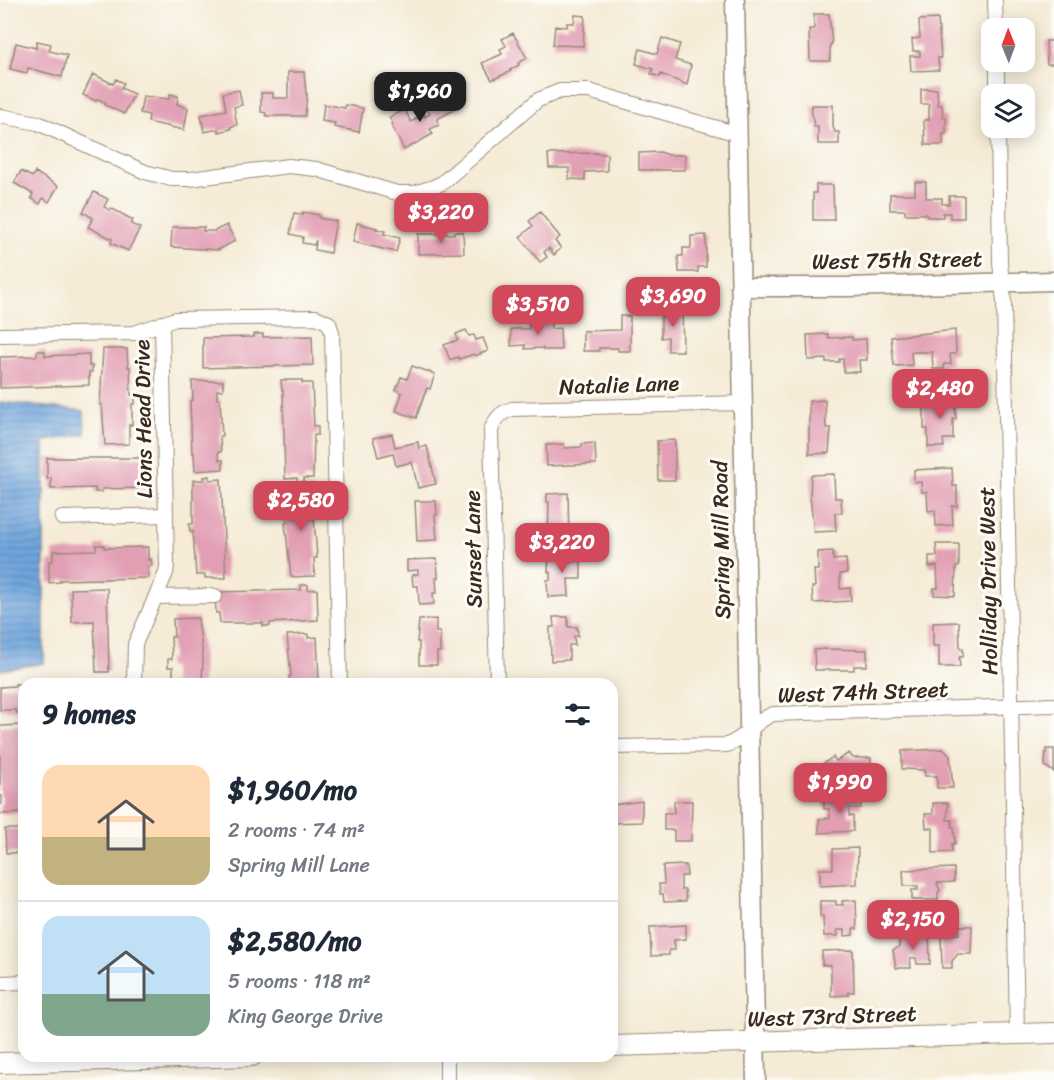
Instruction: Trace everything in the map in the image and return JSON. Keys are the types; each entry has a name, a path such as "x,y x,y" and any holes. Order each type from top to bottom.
{"main road":[{"name":"West 73rd Street","path":"618,1046 1054,1033"},
{"path":"0,1063 27,1062"}],"street":[{"name":"Spring Mill Road","path":"735,0 756,1080"},
{"path":"996,0 996,18"},
{"path":"0,116 38,123 162,178 190,179 289,166 316,169 397,192 414,193 442,183 538,100 560,91 589,91 738,134"},
{"name":"Holliday Drive West","path":"998,138 1017,1034"},
{"name":"West 75th Street","path":"741,287 849,287 1054,280"},
{"path":"0,335 134,333 176,319 316,317 326,320 332,333 340,678"},
{"name":"Lions Head Drive","path":"134,678 134,650 166,573 162,323"},
{"name":"Natalie Lane","path":"499,416 512,409 743,403"},
{"name":"Sunset Lane","path":"496,678 491,430 499,416"},
{"name":"Lions Head Drive","path":"62,518 166,515"},
{"path":"155,597 215,596"},
{"name":"West 74th Street","path":"618,747 727,745 738,741 760,719 773,714 1054,705"},
{"path":"0,983 18,982"},
{"path":"447,1062 447,1080"}],"water":[{"path":"0,402 84,411 85,434 44,441 44,663 0,670"}],"building":[{"path":"814,14 829,14 832,44 830,44 830,61 810,61 809,29 814,29"},
{"path":"575,15 585,16 583,46 553,45 555,26 567,27 567,23 574,23"},
{"path":"938,19 941,58 938,58 939,70 911,71 910,56 920,56 920,51 913,51 912,39 920,38 919,20"},
{"path":"513,33 527,58 511,71 492,80 482,63 502,54 500,49 506,46 502,39"},
{"path":"662,38 680,44 675,60 691,65 687,85 661,74 660,77 651,74 653,69 636,64 640,49 657,54"},
{"path":"1054,39 1054,64 1047,64 1046,41 1052,41"},
{"path":"37,41 51,44 49,51 67,55 62,77 28,68 27,73 10,69 16,43 36,48"},
{"path":"288,72 304,72 307,94 305,116 266,116 266,113 261,112 261,93 273,93 273,98 288,98"},
{"path":"93,74 113,84 116,79 124,83 121,88 134,94 124,114 98,99 96,101 83,95"},
{"path":"921,89 937,89 938,105 942,105 943,117 946,117 946,134 943,134 943,145 925,145 924,120 929,120 929,104 921,104"},
{"path":"239,90 242,105 234,107 237,125 219,132 218,129 204,132 201,115 226,110 223,93"},
{"path":"170,94 178,96 177,104 188,108 184,130 148,122 149,115 140,113 143,96 169,99"},
{"path":"448,96 454,110 437,119 439,125 430,129 433,134 404,150 389,117 405,110 411,122 424,114 425,117 430,114 426,106"},
{"path":"324,104 345,108 345,105 363,108 359,132 334,127 335,123 322,121"},
{"path":"811,105 833,105 833,127 835,132 839,132 839,144 818,144 818,127 814,127"},
{"path":"660,152 669,155 685,155 685,170 639,170 639,153"},
{"path":"548,154 607,154 607,171 585,172 585,180 569,179 569,168 549,168"},
{"path":"21,171 32,177 35,172 58,186 49,202 43,198 40,204 31,198 33,194 14,183"},
{"path":"915,182 926,182 926,198 942,198 942,204 949,204 949,196 964,196 964,218 950,218 950,213 943,213 943,217 927,217 926,214 905,214 905,210 890,210 890,194 915,194"},
{"path":"816,185 833,185 834,220 813,220 813,193 816,193"},
{"path":"94,192 108,199 104,207 110,210 111,208 133,220 131,224 140,228 128,251 111,243 112,239 88,227 93,218 83,212"},
{"path":"303,212 336,221 330,253 315,250 316,240 314,245 302,243 303,237 290,234 294,213 303,215"},
{"path":"540,212 560,237 555,241 561,248 554,255 549,248 544,252 547,257 540,262 520,237 533,226 529,221"},
{"path":"357,223 377,228 385,231 384,234 400,238 396,252 353,242"},
{"path":"227,225 235,241 218,250 171,247 172,227 204,227 203,231 214,231"},
{"path":"454,232 463,232 464,253 418,254 418,234 454,234"},
{"path":"706,235 706,267 698,267 698,272 679,272 678,256 683,256 683,248 691,248 691,236"},
{"path":"668,305 682,305 683,351 668,351 668,337 661,338 661,316 668,316"},
{"path":"620,316 630,316 630,351 618,351 618,348 599,348 599,351 583,351 583,331 620,330"},
{"path":"529,320 551,320 551,329 560,328 561,350 525,349 525,345 511,346 511,329 529,329"},
{"path":"466,330 469,336 474,335 476,340 483,338 488,351 475,356 474,354 450,360 444,345 458,340 456,334"},
{"path":"955,330 956,354 950,354 951,364 944,364 944,369 933,369 932,352 911,352 912,365 894,366 891,337"},
{"path":"254,334 263,334 263,337 312,336 313,365 203,368 203,338 254,337"},
{"path":"828,334 828,338 866,339 867,360 859,360 860,372 844,372 843,359 839,359 839,362 826,362 826,359 808,360 807,335"},
{"path":"103,349 127,349 131,395 135,395 135,404 132,404 132,425 129,425 129,444 105,445 102,405 100,405"},
{"path":"37,351 45,351 45,356 89,354 89,366 92,366 92,372 89,372 89,385 0,388 0,357 37,356"},
{"path":"412,366 435,374 416,418 396,411 402,393 396,390 401,377 407,379"},
{"path":"281,380 302,380 302,383 312,383 314,426 318,426 318,435 314,435 313,478 304,478 304,482 297,482 297,478 285,479"},
{"path":"192,381 223,381 223,390 217,390 217,399 220,399 222,436 220,436 221,452 218,452 219,460 223,460 223,469 195,471 190,401 193,400"},
{"path":"955,396 956,419 953,419 953,439 943,439 944,447 928,447 928,429 924,429 924,406 931,405 931,397"},
{"path":"825,400 826,428 831,428 829,453 809,454 809,401"},
{"path":"392,434 395,447 418,442 419,448 427,446 436,484 418,488 412,462 396,466 393,453 378,457 373,438"},
{"path":"675,440 675,480 658,480 657,441"},
{"path":"595,443 596,464 547,466 546,445 564,444 564,448 582,447 582,444"},
{"path":"139,456 150,456 150,477 146,477 146,488 102,489 102,492 95,492 95,488 51,489 51,478 47,479 47,458 139,458"},
{"path":"952,468 953,486 957,486 957,506 952,506 953,525 936,526 935,510 928,511 927,492 922,492 921,482 914,482 914,470"},
{"path":"834,474 835,498 841,498 842,513 835,513 836,531 814,532 810,497 811,475"},
{"path":"210,476 210,480 221,479 226,578 205,578 205,575 196,575 193,532 190,532 189,524 193,524 193,480 204,480 204,477"},
{"path":"312,488 317,558 314,558 315,576 291,577 285,523 287,523 286,507 289,506 288,498 284,499 284,490"},
{"path":"568,493 569,538 548,539 549,502 547,502 547,494"},
{"path":"415,501 436,501 437,540 417,541"},
{"path":"936,544 959,544 955,596 934,595 934,588 938,588 937,566 929,567 929,556 937,556"},
{"path":"96,545 104,545 104,548 148,547 148,560 151,559 152,566 148,566 148,578 60,580 60,582 49,583 49,561 53,561 53,551 96,550"},
{"path":"833,551 833,560 846,559 847,573 840,574 840,589 850,588 851,601 813,603 812,587 815,587 814,570 818,570 818,552"},
{"path":"549,552 563,552 563,557 568,556 568,562 581,561 581,579 568,579 569,596 548,597"},
{"path":"437,559 437,593 433,593 434,604 419,605 418,586 413,586 412,575 418,574 418,570 407,571 407,560"},
{"path":"301,585 308,585 308,590 317,589 318,620 270,623 270,626 263,626 263,623 220,623 219,613 216,613 215,592 301,590"},
{"path":"107,588 109,672 96,672 94,621 72,622 71,589"},
{"path":"553,617 568,617 568,627 577,627 578,636 574,636 575,645 569,645 569,660 551,661 550,627 554,627"},
{"path":"198,618 203,658 202,678 173,678 173,667 168,667 168,659 172,659 173,619"},
{"path":"436,619 436,632 440,632 440,652 437,652 437,665 419,665 419,642 417,642 419,620"},
{"path":"959,622 960,649 963,649 963,657 959,657 960,667 939,667 939,646 933,646 933,623"},
{"path":"308,634 308,638 317,637 319,678 289,678 291,676 287,635"},
{"path":"814,650 867,650 867,666 854,666 854,670 815,670"},
{"path":"18,684 18,713 16,710 0,710 0,687"},
{"path":"18,725 18,813 0,814 2,796 0,796 0,726"},
{"path":"943,749 950,756 953,788 937,788 937,776 925,776 924,770 902,769 902,751"},
{"path":"1046,749 1054,749 1054,772 1045,766"},
{"path":"849,753 853,758 871,758 871,775 847,775 825,784 815,769 833,757 836,761"},
{"path":"860,793 861,808 849,808 849,816 853,816 853,831 819,833 819,819 830,818 829,809 824,809 824,798 845,797 845,794"},
{"path":"642,801 642,822 618,823 618,804"},
{"path":"674,801 692,801 691,841 674,841 674,830 664,830 664,813 674,813"},
{"path":"933,803 948,803 947,820 952,820 952,827 954,827 955,844 952,844 952,852 933,853 933,828 926,828 925,814 933,814"},
{"path":"5,829 18,829 18,853 6,853"},
{"path":"858,848 857,884 820,886 820,869 833,869 833,849"},
{"path":"686,865 687,876 681,876 681,890 685,890 686,901 664,902 659,884 664,884 663,866"},
{"path":"954,868 954,882 937,883 940,891 938,900 912,900 912,890 918,890 918,886 904,886 903,870"},
{"path":"856,900 857,929 853,929 853,935 845,936 845,930 837,930 838,936 824,936 823,917 820,917 820,901 836,901 836,905 843,905 842,901"},
{"path":"686,925 686,939 674,940 675,950 669,950 669,955 651,956 650,927"},
{"path":"959,926 972,926 971,954 958,954 952,961 952,968 942,968 941,935 959,934"},
{"path":"918,932 929,932 930,964 917,964 916,958 910,958 911,968 896,968 893,950 899,947 899,938 918,940"},
{"path":"853,950 854,992 848,992 848,995 831,996 831,965 822,965 822,951"}]}
